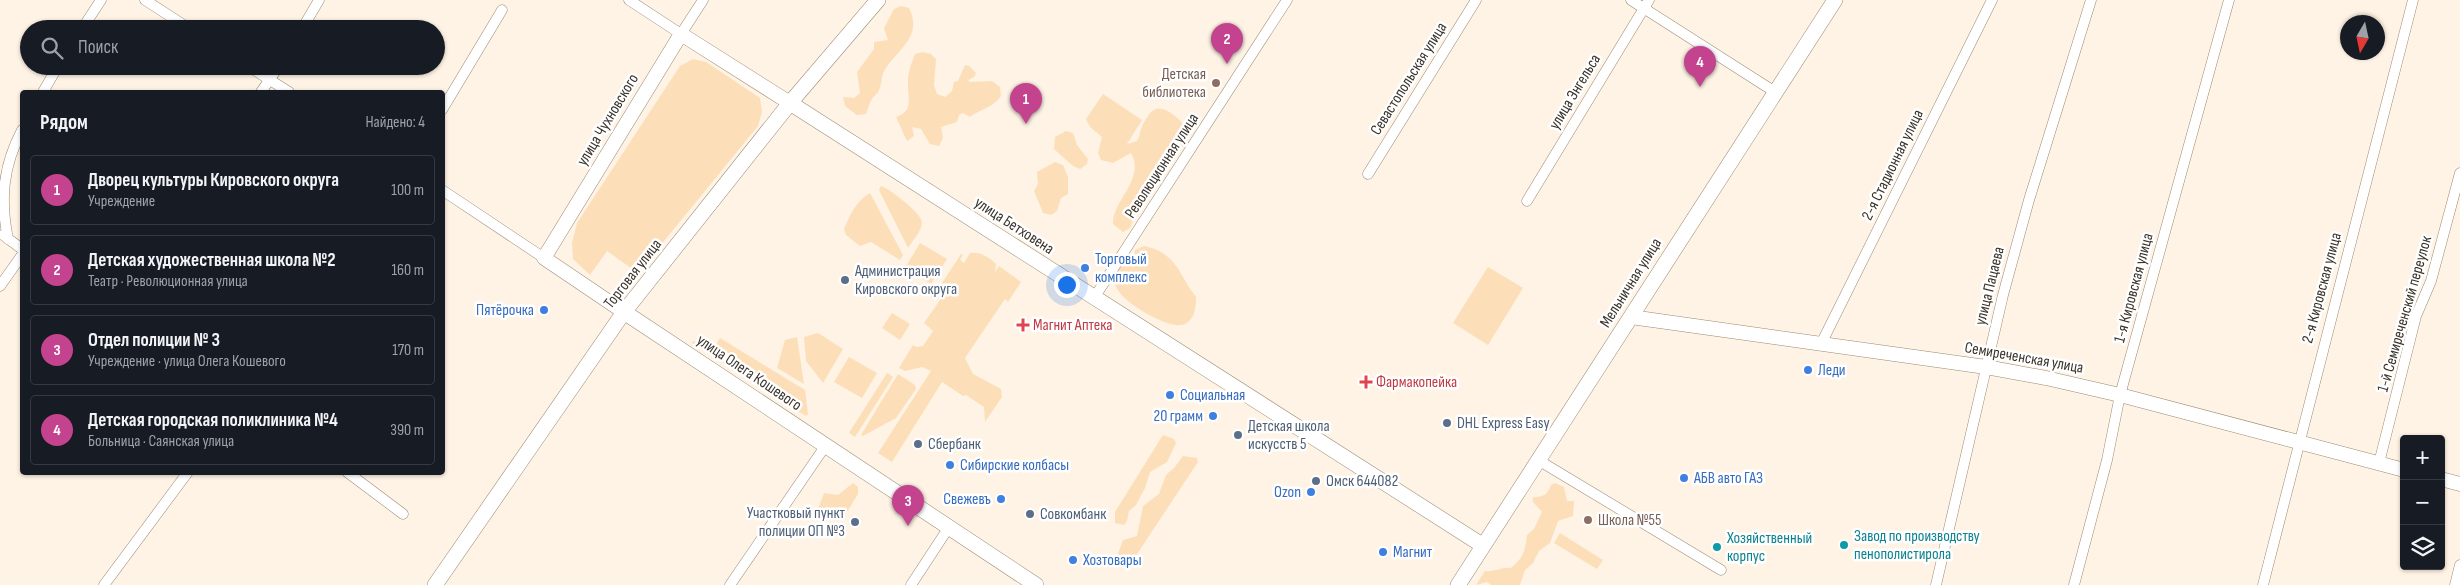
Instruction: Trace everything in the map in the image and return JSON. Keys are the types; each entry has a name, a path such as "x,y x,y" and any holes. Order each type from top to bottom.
{"main road":[{"name":"Торговая улица","path":"436,585 624,312 790,103 878,0"},
{"name":"Мельничная улица","path":"1458,585 1834,0"},
{"name":"улица Бетховена","path":"681,34 1482,545"},
{"name":"улица Чухновского","path":"544,258 681,34"},
{"name":"улица Олега Кошевого","path":"544,258 1036,585"},
{"name":"Семиреченская улица","path":"1631,317 1986,367 2120,395 2400,469"},
{"path":"2445,480 2460,484"}],"street":[{"path":"88,20 101,0"},
{"path":"144,0 176,20"},
{"path":"307,20 319,0"},
{"name":"улица Бетховена","path":"628,0 681,34"},
{"name":"улица Чухновского","path":"681,34 703,0"},
{"name":"Революционная улица","path":"1094,298 1287,0"},
{"name":"Севастопольская улица","path":"1368,174 1476,0"},
{"path":"1631,0 1646,4 1775,92"},
{"name":"2-я Стадионная улица","path":"1821,344 1992,0"},
{"name":"улица Пацаева","path":"1936,585 1986,367 2028,200 2091,0"},
{"name":"1-я Кировская улица","path":"2074,585 2107,460 2120,395 2229,0"},
{"name":"2-я Кировская улица","path":"2263,585 2413,0"},
{"name":"улица Энгельса","path":"1526,200 1646,4"},
{"path":"445,105 502,10"},
{"path":"44,90 53,75"},
{"path":"262,75 287,90"},
{"path":"262,90 273,75"},
{"path":"20,135 6,167 2,184 4,236 20,248"},
{"name":"1-й Семиреченский переулок","path":"2378,463 2416,316 2431,281 2460,173"},
{"name":"улица Олега Кошевого","path":"445,192 544,258"},
{"path":"0,286 20,258"},
{"path":"730,585 826,445"},
{"path":"1538,460 1721,570"},
{"path":"104,585 186,475"},
{"path":"351,475 402,514"},
{"path":"911,585 949,528"},
{"path":"443,585 461,550"},
{"path":"2455,585 2460,565"}],"shaded area":[{"path":"901,6 909,8 913,18 911,35 884,71 881,85 866,114 857,115 845,106 843,97 854,98 860,93 857,72 874,49 874,42 888,40 884,28 894,9"},
{"path":"923,52 931,54 936,59 934,85 937,94 945,97 952,91 954,82 958,81 965,65 969,66 976,73 974,77 968,80 970,82 992,81 1000,87 1001,96 990,106 970,117 963,113 959,115 957,122 941,127 943,138 939,146 930,144 921,129 912,127 914,136 907,141 896,117 906,111 908,107 909,70 915,54"},
{"path":"693,59 706,62 760,98 762,112 758,126 638,273 607,251 590,275 573,259 572,243 577,223 680,66"},
{"path":"1103,94 1142,120 1127,144 1137,141 1147,117 1152,111 1158,109 1168,111 1189,130 1187,143 1170,158 1165,174 1153,182 1136,212 1130,228 1123,232 1113,224 1114,215 1132,181 1134,163 1131,153 1113,163 1101,160 1098,153 1102,137 1090,127 1086,119"},
{"path":"1066,131 1073,133 1077,145 1088,159 1087,164 1080,169 1073,166 1054,149 1055,137"},
{"path":"1055,162 1063,165 1068,177 1068,194 1061,198 1057,211 1051,215 1043,213 1034,191 1038,184 1037,172"},
{"path":"881,186 905,202 921,219 920,229 908,248 879,190"},
{"path":"870,193 903,255 900,260 871,242 860,246 846,235 844,229 851,214 857,204"},
{"path":"920,243 947,259 931,284 905,268"},
{"path":"1144,246 1155,249 1170,259 1196,297 1193,316 1185,324 1170,324 1150,316 1132,304 1117,288 1113,271 1134,255 1135,250"},
{"path":"970,253 978,253 988,257 996,264 995,272 999,266 1021,282 1008,302 1005,299 965,358 973,374 1001,389 1002,397 985,422 984,407 942,382 892,462 878,453 931,371 922,367 905,371 899,368 913,345 917,347 923,346 933,331 924,323 949,287 942,283 961,254 963,255 960,260 964,263"},
{"path":"1488,267 1523,288 1488,345 1453,323"},
{"path":"892,313 910,324 900,340 882,328"},
{"path":"818,333 843,349 823,383 806,361 804,337"},
{"path":"797,337 804,384 777,368 785,340"},
{"path":"720,338 805,390 808,414 806,416 692,343 693,341 711,352"},
{"path":"849,357 877,373 862,398 834,382"},
{"path":"887,373 893,377 855,437 849,433"},
{"path":"898,374 915,385 916,389 896,418 863,436 861,435"},
{"path":"1163,435 1174,439 1176,443 1167,462 1150,472 1145,488 1136,505 1129,511 1124,525 1115,523 1115,512"},
{"path":"1183,456 1197,458 1198,462 1131,563 1121,559 1118,554 1123,540 1137,536 1143,506 1159,494 1166,475"},
{"path":"853,483 858,487 858,494 842,520 831,520 818,509 824,493 838,495"},
{"path":"1555,483 1564,487 1567,501 1574,501 1573,516 1558,521 1550,543 1539,551 1533,563 1525,570 1520,585 1491,585 1487,582 1476,585 1485,571 1511,568 1519,561 1527,535 1534,529 1542,512 1533,502 1533,497 1545,495 1551,485"},
{"path":"1560,533 1603,560 1597,569 1554,543"}],"place":[{"name":"Детская художественная школа №2","path":"1227,64"},
{"name":"Детская библиотека","path":"1216,83"},
{"name":"Детская городская поликлиника №4","path":"1700,87"},
{"name":"Дворец культуры Кировского округа","path":"1026,124"},
{"name":"Торговый комплекс","path":"1085,268"},
{"name":"Администрация Кировского округа","path":"845,280"},
{"name":"Пятёрочка","path":"544,310"},
{"name":"Магнит Аптека","path":"1023,325"},
{"name":"Леди","path":"1808,370"},
{"name":"Фармакопейка","path":"1366,382"},
{"name":"Социальная","path":"1170,395"},
{"name":"20 грамм","path":"1213,416"},
{"name":"DHL Express Easy","path":"1447,423"},
{"name":"Детская школа искусств 5","path":"1238,435"},
{"name":"Сбербанк","path":"918,444"},
{"name":"Сибирские колбасы","path":"950,465"},
{"name":"АБВ авто ГАЗ","path":"1684,478"},
{"name":"Омск 644082","path":"1316,481"},
{"name":"Ozon","path":"1311,492"},
{"name":"Свежевъ","path":"1001,499"},
{"name":"Совкомбанк","path":"1030,514"},
{"name":"Школа №55","path":"1588,520"},
{"name":"Участковый пункт полиции ОП №3","path":"855,522"},
{"name":"Отдел полиции № 3","path":"908,526"},
{"name":"Завод по производству пенополистирола","path":"1844,545"},
{"name":"Хозяйственный корпус","path":"1717,547"},
{"name":"Магнит","path":"1383,552"},
{"name":"Хозтовары","path":"1073,560"}]}
